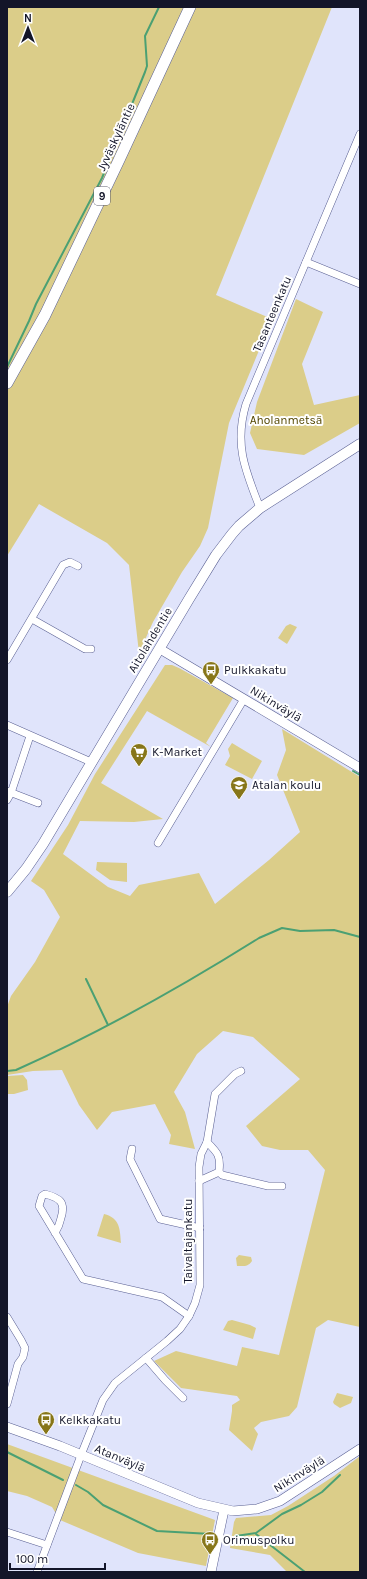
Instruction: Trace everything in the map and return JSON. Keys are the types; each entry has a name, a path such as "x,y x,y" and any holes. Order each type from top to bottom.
{"highway":[{"name":"Jyväskyläntie","path":"7,382 44,315 119,160 190,7"}],"main road":[{"name":"Aitolahdentie","path":"7,892 43,844 216,556 239,526 260,508 360,444"}],"street":[{"name":"Tasanteenkatu","path":"260,508 242,457 240,437 242,416 360,134"},
{"path":"306,262 360,284"},
{"path":"7,660 32,620 63,565 70,562 78,566"},
{"path":"32,620 85,649 91,649"},
{"name":"Nikinväylä","path":"160,649 360,768"},
{"path":"158,843 244,699"},
{"path":"7,725 91,762"},
{"path":"7,800 30,736"},
{"path":"9,792 38,803"},
{"name":"Taivaltajankatu","path":"37,1572 103,1400 115,1383 180,1329 189,1316 195,1303 200,1285 199,1167 201,1154 207,1142 216,1094 235,1074 241,1071"},
{"path":"207,1142 217,1152 220,1160 218,1172"},
{"path":"132,1149 130,1159 160,1219 200,1228"},
{"path":"199,1181 218,1172"},
{"path":"218,1172 222,1175 268,1186 282,1186"},
{"path":"55,1233 64,1210 62,1202 56,1197 45,1194 42,1196 39,1206 55,1233 83,1279 162,1297 189,1316"},
{"path":"7,1404 18,1364 25,1348 8,1319"},
{"path":"146,1358 183,1398"},
{"name":"Atanväylä","path":"7,1427 81,1454 198,1503 224,1510"},
{"name":"Nikinväylä","path":"224,1510 233,1511 257,1509 280,1501 360,1449"},
{"path":"211,1572 224,1510"},
{"path":"7,1532 47,1544"}],"green space":[{"path":"7,7 332,7 216,295 272,319 229,423 208,528 200,546 182,572 153,622 139,653 129,565 107,543 39,504 7,556"},
{"name":"Aholanmetsä","path":"296,299 323,312 302,364 314,405 360,395 360,423 304,455 257,449 250,433 257,402"},
{"path":"290,624 297,627 287,644 278,638 286,626"},
{"path":"165,665 172,665 179,668 233,698 206,743 211,747 147,711 101,783 163,819 134,822 80,821 63,854 108,887 130,896 139,885 199,873 215,904 269,860 300,832 277,775 286,750 282,729 360,777 360,1327 328,1320 316,1328 297,1407 289,1416 261,1422 254,1428 258,1434 252,1451 229,1430 232,1405 240,1400 237,1396 181,1388 154,1361 176,1351 237,1366 242,1347 279,1355 325,1170 308,1150 280,1150 262,1146 246,1126 300,1079 253,1037 223,1031 197,1054 174,1092 185,1112 195,1149 169,1144 171,1135 155,1104 112,1112 97,1130 79,1105 62,1070 33,1071 7,1075 7,1007 11,996 35,962 60,917 44,890 31,881 68,825 95,774"},
{"path":"232,743 262,761 252,779 225,765 230,756 228,749"},
{"path":"97,862 127,863 127,882 110,880 96,870"},
{"path":"23,1075 27,1080 28,1090 14,1094 7,1094 7,1076"},
{"path":"104,1214 116,1221 121,1243 97,1236"},
{"path":"239,1255 251,1257 252,1261 244,1266 237,1266 236,1258"},
{"path":"232,1320 256,1328 253,1339 223,1330 228,1321"},
{"path":"337,1393 353,1397 351,1403 340,1408 334,1404 333,1402"},
{"path":"7,1444 215,1520 206,1566 138,1553 60,1520 52,1507 27,1496 7,1491"},
{"path":"360,1456 360,1572 287,1572 270,1555 230,1548 236,1518 271,1515 288,1506 334,1476"}],"waterway":[{"path":"7,367 36,304 102,178 145,72 147,66 145,36 159,7"},
{"path":"353,771 360,775"},
{"path":"7,1071 16,1070 110,1024 200,974 259,938 282,928 300,931 334,930 360,937"},
{"path":"86,979 108,1025"},
{"path":"7,1452 63,1480"},
{"path":"236,1536 256,1533 282,1514 301,1505 322,1492 340,1475"},
{"path":"76,1485 88,1492 103,1505 157,1531 211,1534"},
{"path":"256,1534 305,1572"}],"place":[{"name":"Pulkkakatu","path":"211,685"},
{"name":"K-Market","path":"139,767"},
{"name":"Atalan koulu","path":"239,800"},
{"name":"Kelkkakatu","path":"46,1435"},
{"name":"Orimuspolku","path":"210,1555"}]}
